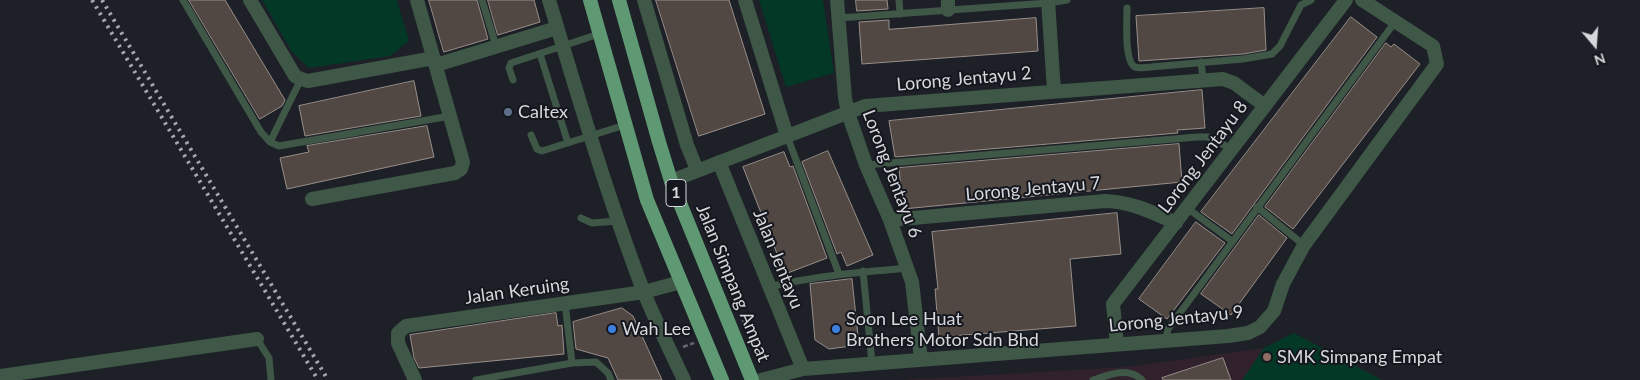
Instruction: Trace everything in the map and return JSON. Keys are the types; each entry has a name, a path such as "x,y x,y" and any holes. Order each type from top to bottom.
{"highway":[{"name":"1","path":"590,0 647,200 722,380"},
{"name":"Jalan Simpang Ampat","path":"619,0 658,142 752,380"}],"street":[{"path":"250,0 295,76 308,80 435,62 557,28"},
{"path":"312,199 455,173 461,169 463,162 418,0"},
{"path":"549,0 589,136 618,221 644,292 684,380"},
{"path":"644,0 687,145 697,170"},
{"path":"745,0 787,136"},
{"name":"Lorong Jentayu 6","path":"837,0 845,98 848,113 866,165 908,268 912,282 922,359"},
{"name":"Lorong Jentayu 8","path":"1117,344 1114,304 1346,0"},
{"path":"1362,0 1395,22"},
{"path":"1048,2 1054,90"},
{"name":"Lorong Jentayu 9","path":"761,380 803,369 1248,333 1260,327 1274,311 1283,284 1304,245 1437,64 1433,46 1395,22"},
{"name":"Lorong Jentayu 2","path":"672,180 866,106 1203,79 1224,79 1234,83 1265,106"},
{"name":"Jalan Jentayu","path":"718,162 803,369"},
{"name":"Lorong Jentayu 7","path":"890,220 1120,201 1137,206 1176,223"},
{"name":"Jalan Keruing","path":"415,380 398,343 398,334 406,326 644,292 681,282"},
{"path":"0,376 257,340"}],"lane":[{"path":"183,0 261,132 270,142 279,146 450,116"},
{"path":"482,0 496,46"},
{"path":"899,0 900,14"},
{"path":"838,18 900,14 948,5 1067,0"},
{"path":"1127,8 1127,53 1131,64 1136,68 1243,59 1272,54 1280,46 1301,5 1310,0"},
{"path":"1169,339 1168,329 1395,22"},
{"path":"513,80 509,68 511,63 599,34"},
{"path":"540,54 568,143"},
{"path":"1201,62 1203,79"},
{"path":"270,142 301,79"},
{"path":"531,135 537,150 542,151 625,124"},
{"path":"787,136 839,274"},
{"path":"866,165 1197,137 1208,137 1232,149"},
{"path":"1257,207 1304,245"},
{"path":"1187,208 1232,241"},
{"path":"581,218 592,223 618,221"},
{"path":"769,287 839,274 908,268"},
{"path":"862,272 872,363"},
{"path":"564,303 572,363"},
{"path":"257,340 269,358 271,380"},
{"path":"476,380 572,363 596,362 608,373 611,380"},
{"path":"1093,380 1125,372 1133,373 1142,380"}],"path":[{"path":"684,355 682,348 704,338"}],"shaded area":[{"name":"SMK Simpang Empat","path":"1294,333 1382,380 899,380 1126,367 1264,348"}],"green space":[{"path":"262,0 397,0 409,41 390,56 309,68 292,52"},
{"path":"759,0 823,0 834,73 786,87"},
{"path":"1294,333 1382,380 1242,380 1264,348"}],"building":[{"path":"189,0 225,0 285,100 282,106 260,119"},
{"path":"429,0 477,0 488,39 444,52"},
{"path":"488,0 534,0 540,22 498,35"},
{"path":"656,0 729,0 765,114 699,136"},
{"path":"856,0 887,0 888,9 857,11"},
{"path":"1264,8 1266,50 1243,54 1139,61 1136,16"},
{"path":"1351,17 1377,37 1232,234 1201,212"},
{"path":"1036,18 1038,51 862,64 859,22 889,20 889,29"},
{"path":"1386,43 1391,47 1394,44 1420,64 1293,229 1265,207"},
{"path":"414,81 421,116 305,136 299,106"},
{"path":"1202,90 1205,128 1177,130 1178,133 895,157 889,121"},
{"path":"427,126 434,157 287,189 280,158 309,152 307,146"},
{"path":"1179,144 1182,182 903,209 899,168"},
{"path":"828,151 873,255 847,266 841,252 837,254 802,162"},
{"path":"784,152 790,167 793,166 827,258 785,274 743,167"},
{"path":"1117,213 1121,254 1070,259 1076,326 939,337 935,289 938,289 932,232"},
{"path":"1259,215 1287,238 1231,315 1201,294"},
{"path":"1196,222 1225,243 1167,319 1139,299"},
{"path":"852,279 859,345 829,349 815,340 810,284"},
{"path":"622,308 633,316 662,380 618,380 608,358 576,349 573,322"},
{"path":"556,313 558,326 562,325 564,354 419,368 414,358 410,335"},
{"path":"1223,358 1231,380 1163,380 1162,378"}],"railway":[{"path":"92,0 318,380"},
{"path":"102,0 328,380"}],"place":[{"name":"Caltex","path":"508,112"},
{"name":"Wah Lee","path":"612,329"},
{"name":"Soon Lee Huat Brothers Motor Sdn Bhd","path":"836,329"},
{"name":"SMK Simpang Empat","path":"1267,357"}]}
